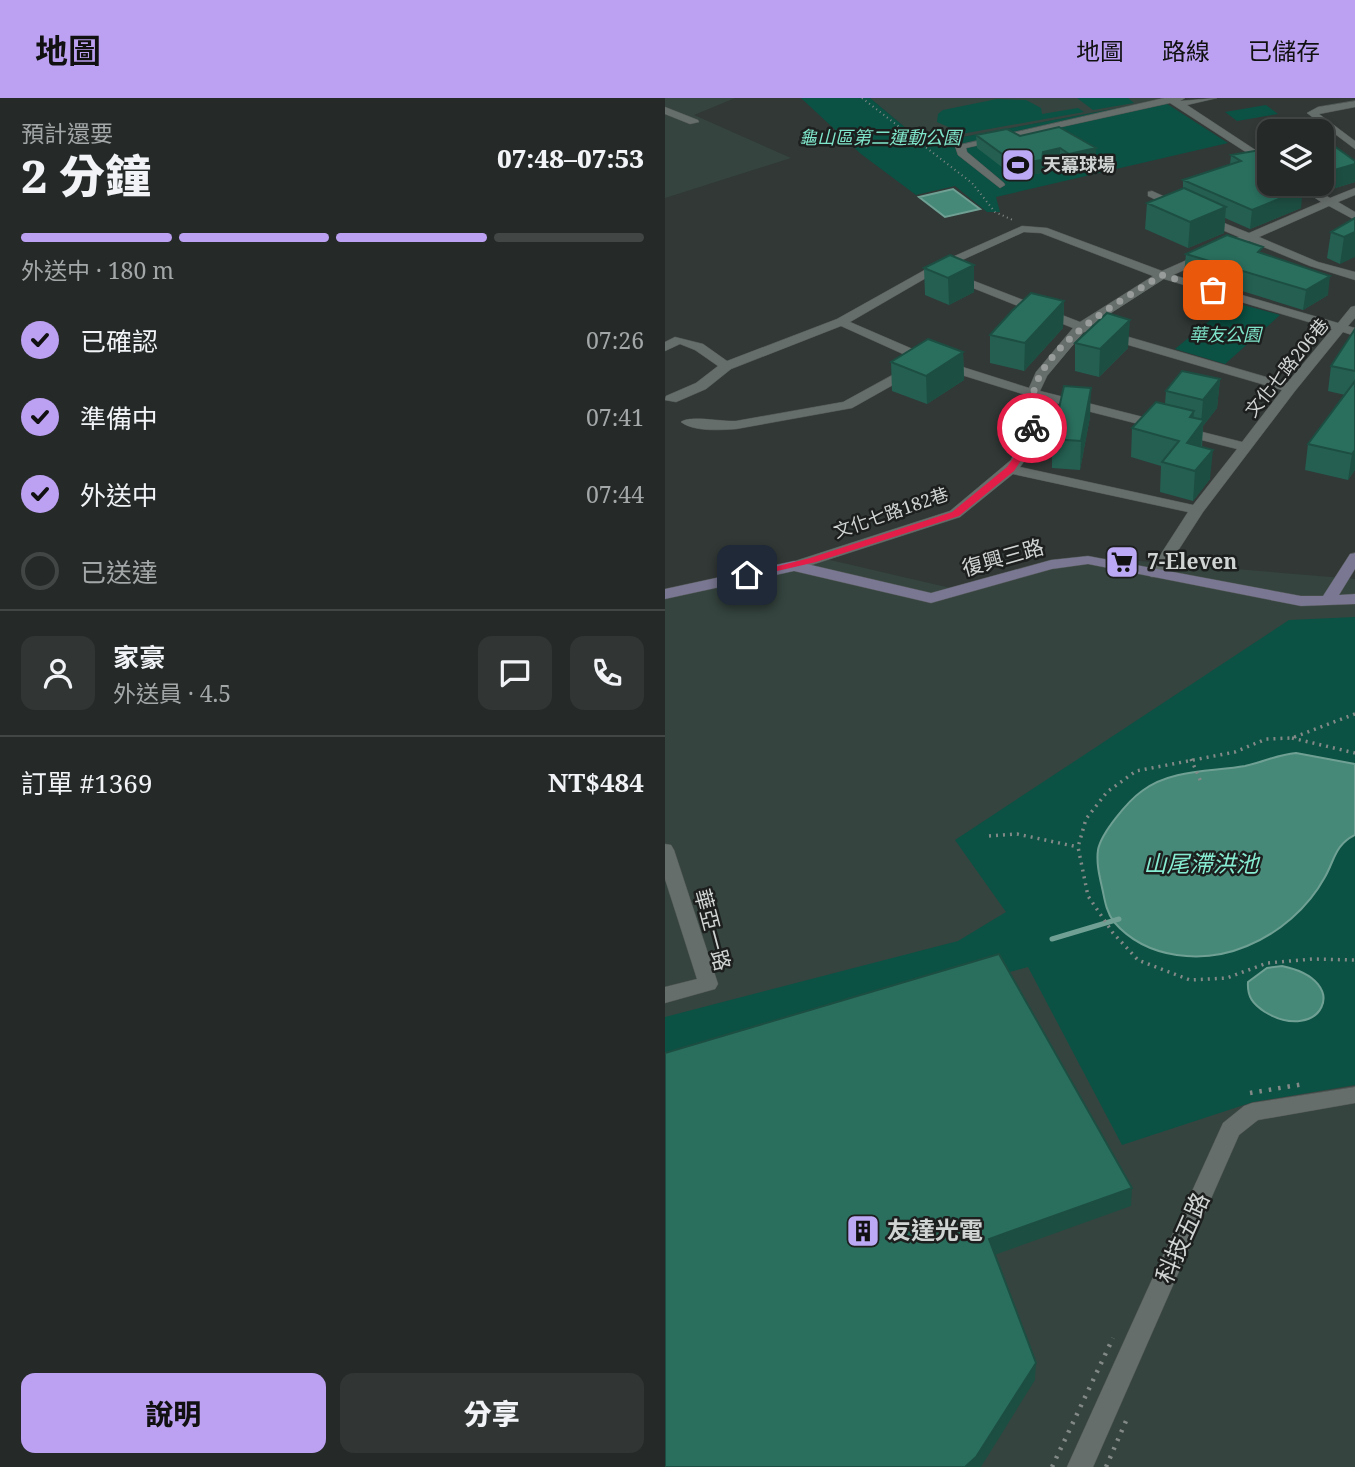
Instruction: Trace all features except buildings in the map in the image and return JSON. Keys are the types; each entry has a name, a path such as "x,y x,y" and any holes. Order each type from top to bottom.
{"street":[{"path":"1000,185 962,153 960,146 1175,100 1212,98"},
{"path":"1175,100 1257,156"},
{"path":"1355,104 1316,106 1312,113 1355,146"},
{"path":"665,110 694,122"},
{"name":"文化七路182巷","path":"794,566 955,514 1011,469 1026,447 1033,426 1033,393 1041,375 1081,327 1162,275 1355,191"},
{"path":"1152,194 1247,239 1355,276"},
{"path":"1317,196 1355,217"},
{"path":"671,400 701,386 726,366 841,322 934,269 1022,229 1044,230 1162,275 1355,332"},
{"path":"934,269 1081,327 1290,388"},
{"name":"文化七路206巷","path":"1156,574 1197,510 1290,388 1355,310"},
{"path":"841,322 926,360 1033,393 1247,447"},
{"path":"665,347 679,340 699,347 726,366"},
{"path":"688,422 718,426 736,425 847,405 926,360"},
{"path":"1011,469 1197,510"},
{"path":"1328,600 1355,557"},
{"name":"復興三路","path":"665,594 794,566 931,598 1051,565 1088,560 1301,601 1355,599"},
{"name":"華亞一路","path":"665,850 708,984 665,995"},
{"name":"科技五路","path":"1080,1467 1231,1129 1252,1112 1355,1095"}],"path":[{"path":"862,98 972,183 995,212 1033,228"},
{"path":"1355,714 1291,737 1266,739 1235,752 1136,771 1107,792 1086,819 1078,847 1088,896 1113,933 1137,960 1190,981 1227,978 1267,963 1313,959 1355,960"},
{"path":"1291,737 1355,753"},
{"path":"1191,759 1201,782"},
{"path":"989,836 1017,834 1078,847"},
{"path":"1106,1467 1131,1408"}],"shaded area":[{"path":"665,98 735,98 694,115 791,158 665,198"},
{"path":"870,98 1158,98 1161,100 925,144"},
{"path":"817,557 959,590 1103,558 1355,579 1355,1467 665,1467 665,594"}],"green space":[{"name":"龜山區第二運動公園","path":"801,98 870,98 925,144 1161,100 1228,143 996,197 1000,212 987,212 955,186 916,195 861,154"},
{"path":"1077,98 1128,98 1134,103 1093,110"},
{"path":"997,99 1026,100 1041,108 1042,114 1078,108 1084,112 939,138 934,134 955,130 937,122 938,114 943,110"},
{"path":"1266,105 1278,114 1237,121 1225,112"},
{"name":"華友公園","path":"1232,302 1280,315 1225,364 1175,349"},
{"path":"1355,617 1355,1085 1253,1102 1122,1145 1028,967 665,1067 665,1017 958,941 1006,912 955,840 1289,620"}],"water":[{"path":"953,189 980,209 945,217 919,197"},
{"name":"山尾滯洪池","path":"1296,753 1355,764 1355,835 1339,848 1318,888 1292,918 1247,946 1230,952 1195,956 1159,951 1127,935 1114,922 1105,900 1098,866 1098,850 1110,826 1136,796 1153,784 1178,775 1245,766"},
{"path":"1282,966 1304,974 1318,984 1323,996 1321,1007 1314,1016 1301,1021 1285,1020 1265,1012 1252,1000 1248,982 1267,968"}],"waterway":[{"path":"1052,939 1119,919"}],"way so far":[{"path":"1032,428 1033,393 1041,375 1081,327 1162,275 1213,290"}],"place":[{"name":"天冪球場","path":"1018,165"},
{"name":"7-Eleven","path":"1122,562"},
{"name":"友達光電","path":"863,1231"}],"route":[{"path":"747,575 794,566 955,514 1011,469 1026,447 1032,428"}]}
